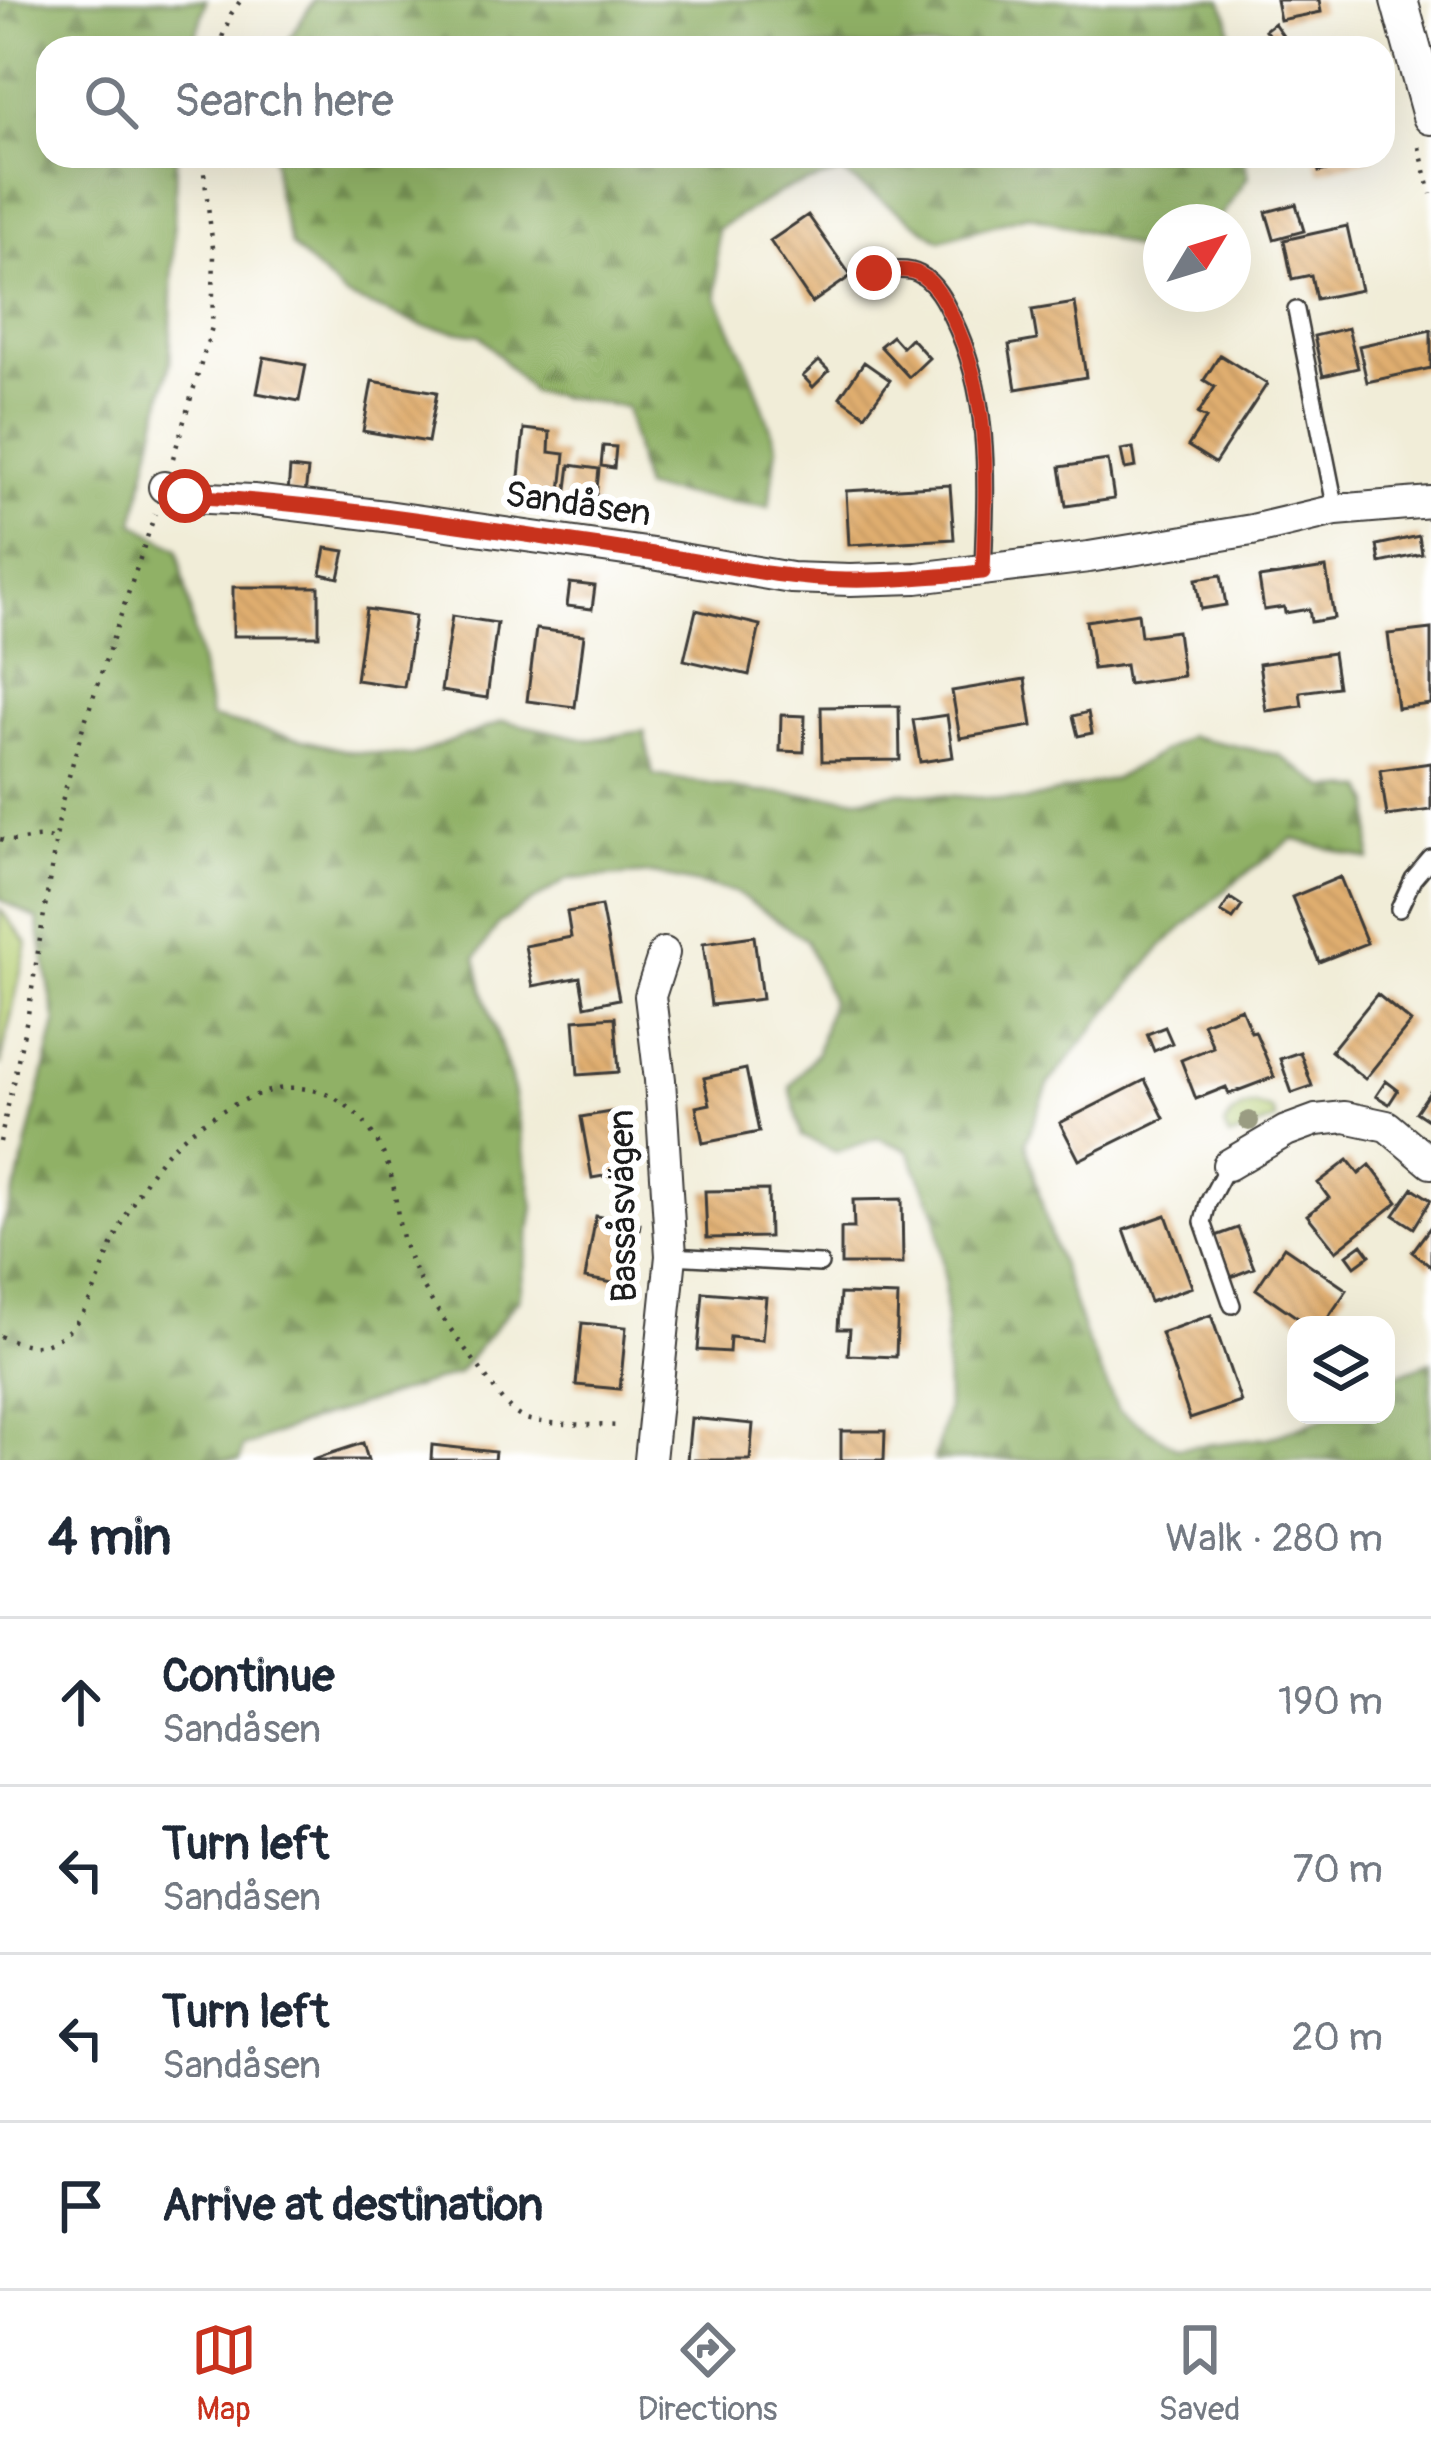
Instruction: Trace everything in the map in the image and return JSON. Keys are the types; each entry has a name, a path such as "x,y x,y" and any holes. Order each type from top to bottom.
{"street":[{"path":"1399,0 1431,116"},
{"name":"Sandåsen","path":"164,488 185,496 403,518 790,578 850,580 983,572 1256,530 1336,510 1431,502"},
{"name":"Bassåsvägen","path":"650,1460 671,1256 650,996 664,953"},
{"path":"1228,1165 1286,1131 1316,1120 1345,1117 1387,1126 1431,1163"}],"lane":[{"path":"874,273 918,273 932,284 956,324 980,401 987,485 983,572"},
{"path":"1296,310 1336,510"},
{"path":"1399,909 1413,879 1431,858"},
{"path":"1228,1165 1203,1222 1232,1305"},
{"path":"671,1256 820,1264"}],"path":[{"path":"223,36 241,0"},
{"path":"0,1142 28,1013 62,801 212,327 214,256 203,168"},
{"path":"0,839 10,842 44,836 54,840"},
{"path":"0,1336 40,1345 64,1334 83,1312 120,1230 162,1158 210,1117 262,1092 287,1087 337,1098 358,1116 383,1154 401,1239 424,1288 502,1400 523,1418 652,1428"},
{"path":"337,1098 345,1088"}],"green space":[{"path":"0,0 206,0 196,36 36,36 36,168 176,168 170,362 134,523 178,549 211,718 352,752 413,756 504,721 590,740 644,731 653,775 758,792 858,798 902,792 1024,801 1116,778 1189,736 1279,755 1327,788 1365,789 1372,804 1370,860 1293,839 1232,884 1163,945 1049,1083 1026,1142 1049,1231 1085,1336 1118,1410 1177,1448 1268,1438 1308,1424 1395,1424 1395,1376 1431,1362 1431,1460 934,1460 947,1409 945,1284 936,1213 908,1150 878,1138 836,1152 802,1136 790,1087 817,1052 831,1001 806,940 735,892 653,874 568,879 499,923 476,958 511,1079 534,1207 519,1298 457,1374 243,1447 240,1460 0,1460 0,1234 18,1181 56,1023 37,919 0,899"},
{"path":"314,0 1221,0 1230,36 292,36"},
{"path":"274,168 1246,168 1248,177 1229,204 1143,204 1143,252 1028,215 940,240 842,173 788,188 717,229 717,297 777,446 769,507 643,489 626,407 532,392 480,335 423,326 345,296 291,246"},
{"path":"0,909 27,943 0,1067"},
{"path":"1254,1105 1272,1110 1276,1120 1229,1138 1227,1121"}],"building":[{"path":"1276,0 1319,0 1321,12 1280,20"},
{"path":"1274,23 1283,36 1270,36 1265,30"},
{"path":"1296,204 1304,231 1274,239 1266,212"},
{"path":"808,215 851,276 812,303 770,241"},
{"path":"1347,226 1361,290 1316,299 1311,275 1292,279 1284,240"},
{"path":"1075,303 1086,377 1016,389 1009,345 1037,340 1032,310"},
{"path":"1348,328 1358,368 1323,376 1314,336"},
{"path":"1431,330 1431,368 1367,382 1359,346"},
{"path":"892,336 902,347 911,338 929,358 909,377 880,346"},
{"path":"1220,355 1267,384 1215,463 1188,446 1206,418 1198,414 1215,387 1204,380"},
{"path":"264,357 306,365 299,401 257,393"},
{"path":"819,361 829,371 813,387 803,376"},
{"path":"864,362 890,380 865,415 840,397"},
{"path":"372,381 437,392 428,442 363,431"},
{"path":"524,429 550,432 549,452 565,454 560,500 517,496"},
{"path":"603,446 616,447 614,468 601,466"},
{"path":"1133,448 1136,467 1125,469 1121,450"},
{"path":"1108,460 1114,499 1066,506 1060,467"},
{"path":"570,465 599,469 595,507 565,504"},
{"path":"290,468 308,470 305,494 288,493"},
{"path":"950,485 954,539 849,545 846,491"},
{"path":"1419,536 1422,554 1380,563 1377,545"},
{"path":"326,548 345,551 339,578 321,574"},
{"path":"1326,568 1334,618 1311,622 1309,609 1264,610 1259,578"},
{"path":"1221,575 1226,605 1201,609 1196,579"},
{"path":"570,583 595,586 592,609 567,606"},
{"path":"233,587 319,587 319,636 233,636"},
{"path":"366,609 415,616 404,687 356,680"},
{"path":"696,610 760,625 749,675 684,660"},
{"path":"1138,613 1141,636 1177,631 1183,676 1128,684 1125,665 1093,669 1086,621"},
{"path":"452,616 497,623 487,698 441,691"},
{"path":"536,629 584,635 575,707 527,701"},
{"path":"1431,629 1431,704 1397,708 1388,634"},
{"path":"1333,653 1338,687 1300,692 1302,706 1266,711 1259,664"},
{"path":"1025,679 1032,726 960,738 952,691"},
{"path":"899,706 900,760 822,761 821,707"},
{"path":"1088,712 1092,733 1078,736 1073,716"},
{"path":"781,715 805,716 804,752 780,751"},
{"path":"947,715 953,757 920,762 913,720"},
{"path":"1431,763 1431,810 1387,816 1380,770"},
{"path":"1340,877 1367,943 1319,962 1292,897"},
{"path":"1230,898 1242,906 1233,919 1221,912"},
{"path":"601,906 619,999 585,1006 580,977 533,986 525,946 571,937 567,912"},
{"path":"754,936 762,999 711,1005 703,943"},
{"path":"1377,994 1411,1022 1365,1079 1331,1051"},
{"path":"1241,1008 1274,1077 1229,1094 1226,1087 1196,1099 1181,1060 1213,1047 1203,1023"},
{"path":"615,1017 619,1072 578,1075 574,1020"},
{"path":"1165,1027 1172,1043 1154,1051 1147,1034"},
{"path":"1300,1052 1312,1086 1292,1093 1280,1059"},
{"path":"746,1069 759,1132 703,1143 696,1107 710,1104 704,1078"},
{"path":"1145,1080 1164,1118 1079,1160 1060,1123"},
{"path":"1386,1081 1398,1090 1389,1104 1376,1096"},
{"path":"1431,1090 1431,1122 1416,1112"},
{"path":"622,1110 632,1171 592,1178 581,1117"},
{"path":"1348,1160 1359,1174 1370,1165 1398,1202 1336,1251 1307,1215 1329,1198 1318,1183"},
{"path":"1413,1188 1431,1200 1414,1228 1394,1215"},
{"path":"768,1190 769,1237 707,1238 705,1191"},
{"path":"902,1199 903,1264 841,1264 841,1228 854,1228 853,1200"},
{"path":"1166,1215 1192,1287 1150,1302 1124,1230"},
{"path":"596,1216 640,1224 630,1286 585,1278"},
{"path":"1431,1226 1431,1267 1412,1252"},
{"path":"1238,1228 1254,1268 1231,1277 1216,1236"},
{"path":"1362,1244 1370,1255 1355,1266 1347,1255"},
{"path":"1284,1247 1347,1290 1329,1316 1295,1316 1256,1289"},
{"path":"703,1292 766,1297 762,1340 730,1337 729,1352 698,1350"},
{"path":"840,1294 898,1296 896,1357 848,1355 850,1329 838,1329"},
{"path":"1211,1315 1241,1402 1190,1419 1161,1333"},
{"path":"582,1323 626,1327 620,1389 576,1385"},
{"path":"691,1418 753,1424 750,1460 687,1460"},
{"path":"841,1431 885,1431 884,1460 841,1460"},
{"path":"363,1443 368,1460 313,1460 313,1459"},
{"path":"432,1445 495,1452 494,1460 431,1460"}],"route":[{"path":"185,496 403,518 790,578 916,578 983,572 985,446 980,401 956,324 932,284 918,273 874,273"}]}
